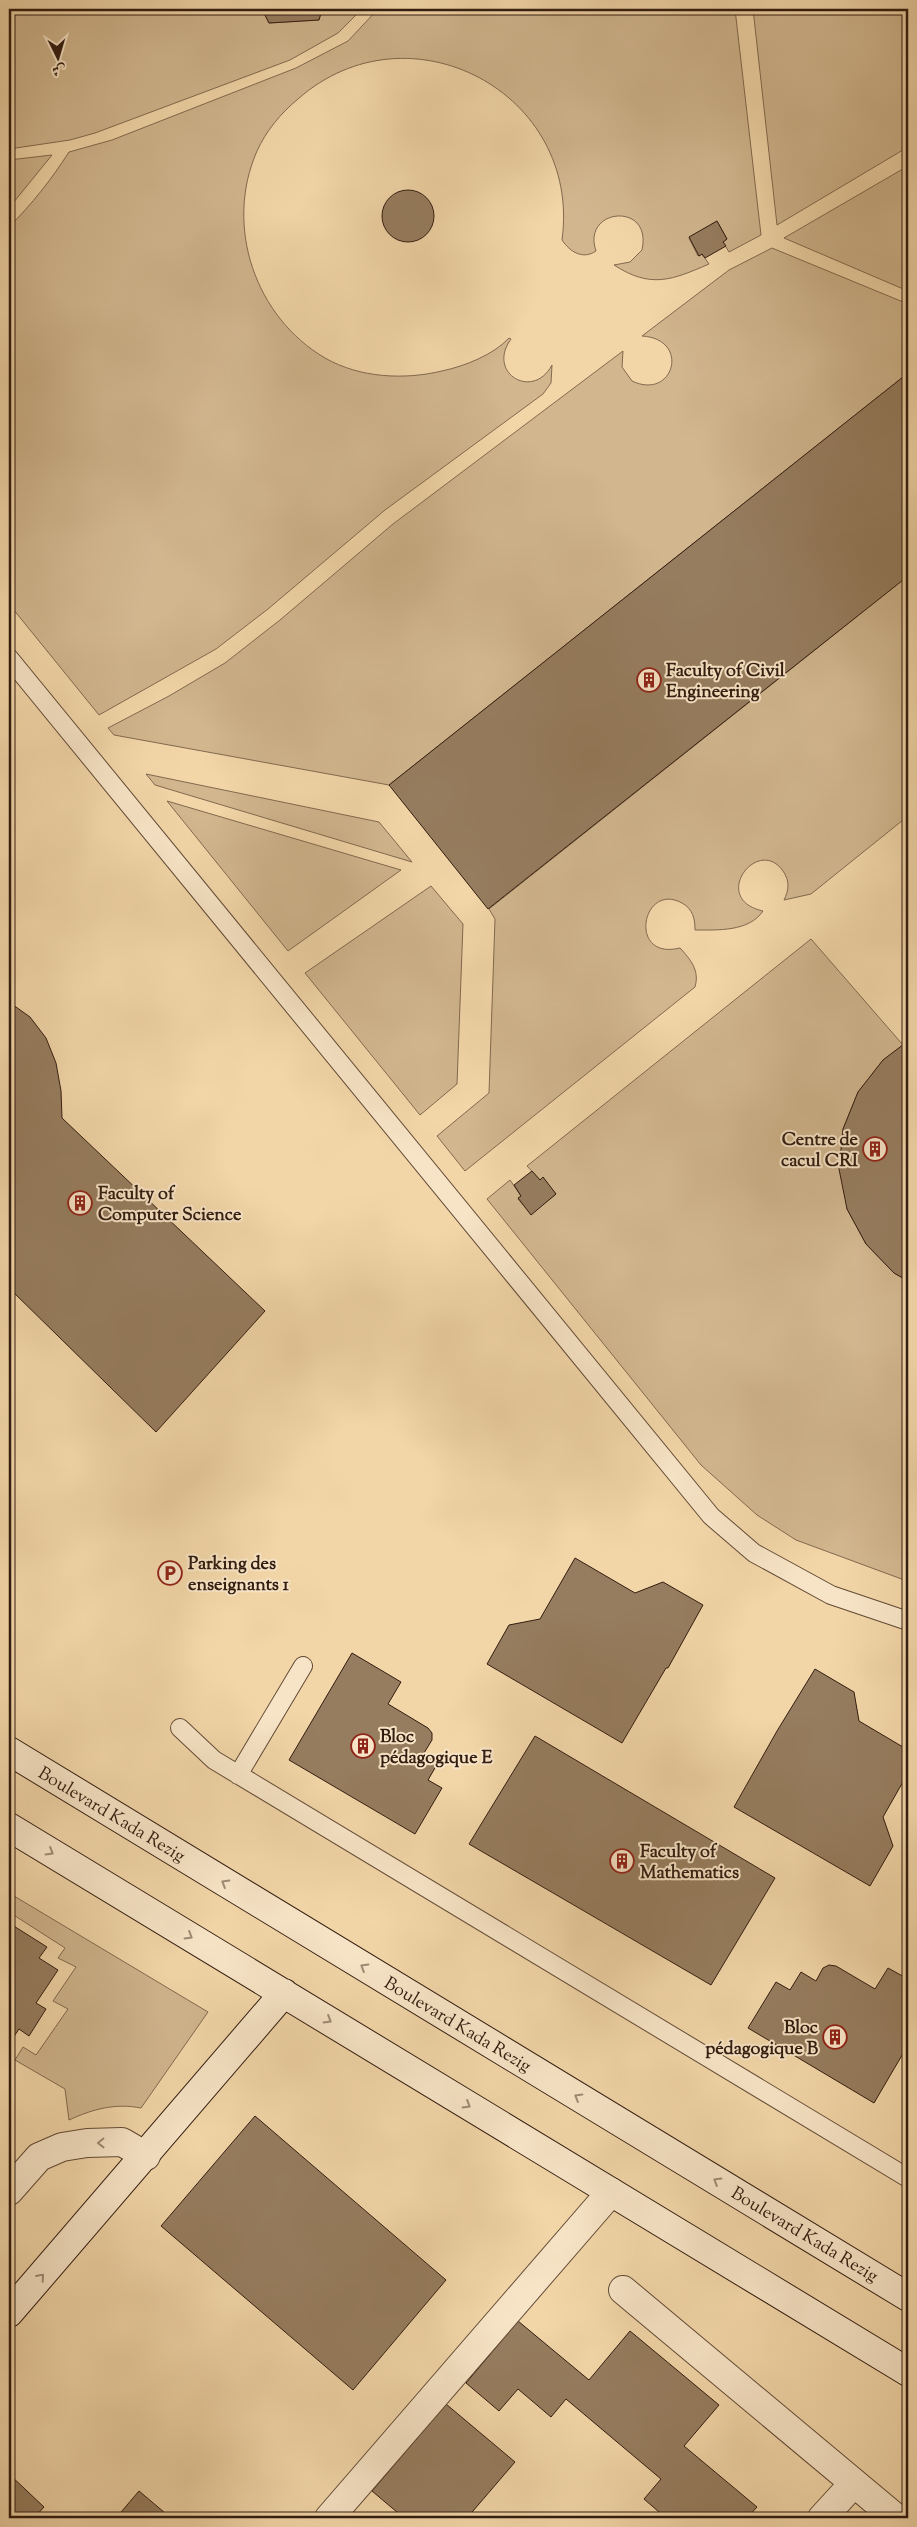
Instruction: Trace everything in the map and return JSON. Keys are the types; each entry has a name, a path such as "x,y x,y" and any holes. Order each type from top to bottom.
{"main road":[{"name":"Boulevard Kada Rezig","path":"9,1751 908,2297"},
{"path":"9,1826 908,2372"},
{"path":"9,2313 146,2156 284,1993"},
{"path":"9,2191 39,2157 62,2147 87,2143 122,2142 146,2156"},
{"path":"329,2518 611,2192"},
{"path":"623,2290 896,2518"},
{"path":"822,2518 854,2483"}],"lane":[{"path":"9,658 711,1516 754,1553 831,1596 908,1621"},
{"path":"238,1774 303,1666"},
{"path":"180,1728 214,1760 908,2178"}],"shaded area":[{"path":"9,9 262,9 269,23 319,20 322,9 362,9 338,33 290,60 95,133 70,140 9,149"},
{"path":"378,9 735,9 761,235 729,252 723,242 727,239 717,221 689,238 698,256 702,254 709,264 672,278 661,280 639,277 627,273 614,265 630,262 642,250 643,234 637,223 628,217 618,216 607,219 598,226 594,237 596,251 591,254 582,255 573,251 565,244 562,240 561,188 545,142 517,105 479,78 436,62 389,59 342,71 298,99 274,123 257,151 248,180 244,209 246,239 252,267 264,294 280,319 301,340 325,358 353,370 382,375 413,376 451,369 487,355 509,338 511,339 505,351 504,362 508,372 524,382 534,381 544,376 552,365 551,383 543,394 385,510 268,609 216,649 99,715 9,604 9,227 26,210 69,152 112,140 296,68 348,41"},
{"path":"753,9 908,9 908,147 777,225"},
{"path":"52,155 9,208 9,160"},
{"path":"908,166 908,291 784,238"},
{"path":"772,248 908,304 908,373 389,785 114,735 108,728 169,696 225,663 280,620 393,524 623,351 622,367 632,381 646,385 658,383 667,376 671,367 671,357 667,347 657,340 642,336 729,270"},
{"path":"908,576 908,816 811,894 784,900 788,886 787,878 783,871 773,862 762,860 751,865 743,873 739,884 740,895 747,904 763,911 750,923 722,930 695,930 693,915 686,905 668,899 657,903 650,911 646,922 647,934 652,943 663,949 680,948 695,970 695,987 465,1171 437,1136 489,1093 495,919 489,909"},
{"path":"146,774 379,822 412,862 155,785"},
{"path":"167,801 401,870 288,951"},
{"path":"431,886 463,924 457,1084 420,1115 305,973"},
{"path":"811,939 903,1045 883,1060 858,1092 843,1129 847,1209 866,1244 894,1273 908,1281 907,1581 796,1540 757,1515 701,1465 487,1199 510,1180 521,1196 518,1199 531,1214 556,1194 543,1178 540,1180 527,1166"},
{"path":"9,1893 208,2012 141,2108 122,2106 104,2108 69,2120 65,2089 15,2060 23,2047 36,2055 68,2009 53,2001 76,1967 58,1958 65,1948 9,1912"}],"building":[{"path":"262,9 322,9 319,20 269,23"},
{"path":"408,190 418,192 426,198 432,206 434,216 432,226 426,234 418,240 408,242 398,240 390,234 384,226 382,216 384,206 390,198 398,192"},
{"path":"717,221 727,239 723,242 726,246 705,258 702,254 699,256 689,237"},
{"name":"Faculty of Civil Engineering","path":"908,373 908,576 488,909 389,785"},
{"name":"Faculty of Computer Science","path":"9,1002 30,1017 46,1038 56,1063 61,1091 62,1118 265,1311 156,1432 9,1288"},
{"name":"Centre de cacul CRI","path":"908,1041 908,1281 894,1273 866,1244 847,1209 839,1169 843,1129 858,1092 883,1060"},
{"path":"532,1171 540,1180 543,1177 556,1194 531,1215 518,1198 521,1196 514,1185"},
{"path":"575,1558 635,1593 663,1582 703,1605 668,1668 666,1668 622,1743 487,1664 509,1625 540,1619"},
{"name":"Bloc pédagogique E","path":"352,1653 401,1682 388,1704 428,1728 432,1733 432,1740 424,1753 439,1761 428,1780 442,1788 415,1834 289,1760"},
{"path":"815,1669 854,1692 859,1721 908,1750 908,1773 883,1817 893,1846 870,1886 734,1807"},
{"name":"Faculty of Mathematics","path":"535,1736 775,1878 711,1985 469,1844"},
{"path":"9,1923 47,1947 39,1958 58,1970 36,2003 46,2009 29,2036 19,2029 9,2044"},
{"name":"Bloc pédagogique B","path":"829,1965 836,1966 875,1989 888,1968 908,1979 908,2045 874,2103 748,2028 776,1982 790,1990 801,1972 816,1981 823,1968"},
{"path":"255,2116 446,2280 353,2390 161,2226"},
{"path":"518,2321 589,2380 630,2331 719,2405 684,2446 757,2507 747,2518 666,2518 644,2499 661,2479 566,2399 551,2417 518,2389 499,2411 466,2383"},
{"path":"446,2404 515,2462 467,2518 404,2518 372,2491"},
{"path":"9,2474 44,2507 34,2518 9,2518"},
{"path":"139,2491 171,2518 116,2518"}],"place":[{"name":"Faculty of Civil Engineering","path":"649,680"},
{"name":"Centre de cacul CRI","path":"875,1149"},
{"name":"Faculty of Computer Science","path":"80,1203"},
{"name":"Parking des enseignants 1","path":"170,1573"},
{"name":"Bloc pédagogique E","path":"363,1746"},
{"name":"Faculty of Mathematics","path":"622,1861"},
{"name":"Bloc pédagogique B","path":"835,2037"}]}
